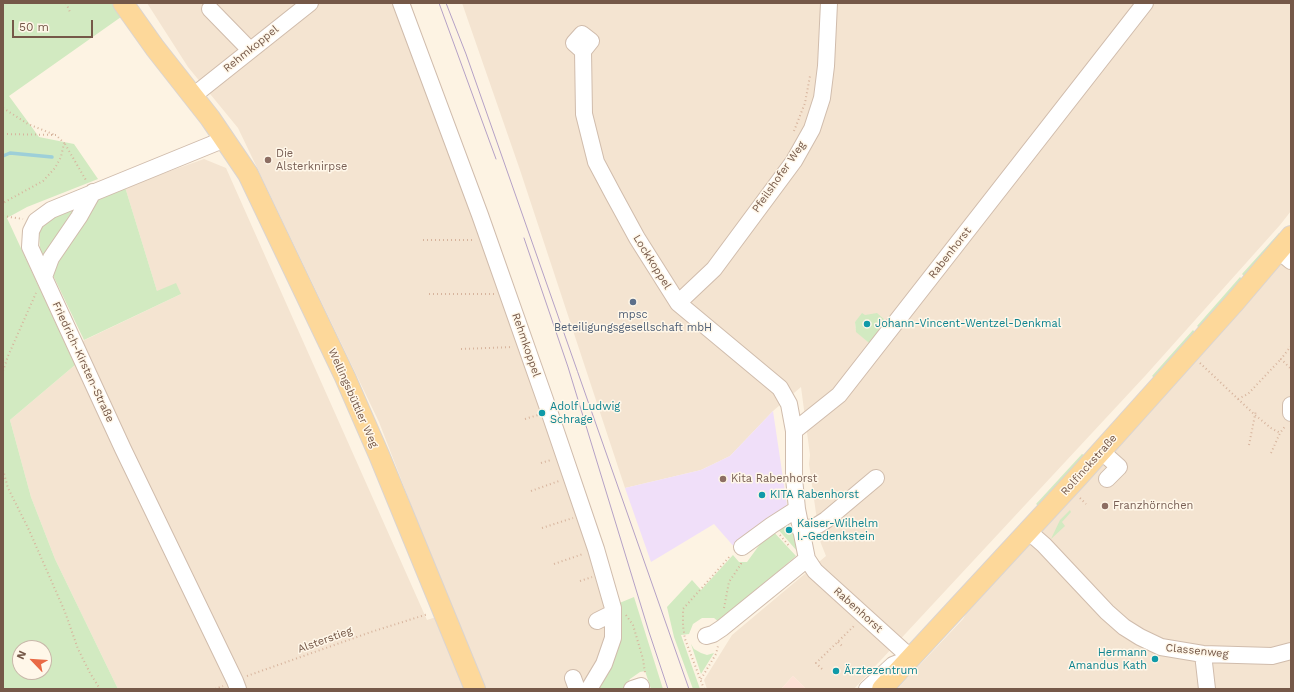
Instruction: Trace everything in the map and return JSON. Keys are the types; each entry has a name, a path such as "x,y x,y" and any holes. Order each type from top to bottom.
{"main road":[{"name":"Wellingsbüttler Weg","path":"123,3 155,48 225,139 242,164 258,193 339,364 379,455 474,689"},
{"name":"Rolfinckstraße","path":"882,689 1028,531 1189,353 1287,249"}],"street":[{"name":"Rehmkoppel","path":"193,96 310,3"},
{"name":"Rehmkoppel","path":"401,3 527,346 596,549 612,608 614,638 604,664 589,689"},
{"name":"Pfeilshofer Weg","path":"678,303 714,269 794,161 812,129 822,98 826,66 829,3"},
{"name":"Rabenhorst","path":"911,658 815,571 805,560 794,478 794,431 840,395 1145,3"},
{"path":"210,9 250,50"},
{"name":"Lockkoppel","path":"583,51 584,114 596,162 637,238 678,303 780,388 788,404 794,431"},
{"path":"36,221 51,210 92,192 225,139"},
{"path":"44,277 50,258 79,217 92,192"},
{"name":"Friedrich-Kirsten-Straße","path":"36,221 31,231 30,247 123,449 236,685"},
{"path":"1289,418 1291,405"},
{"path":"1101,451 1119,467 1107,479"},
{"path":"801,531 818,525 826,520 876,478"},
{"path":"742,547 797,509"},
{"name":"Classenweg","path":"1028,531 1044,545 1107,612 1124,627 1160,647 1204,654 1272,656 1291,651"},
{"path":"706,636 714,634 722,628 805,560"},
{"path":"597,621 612,608"},
{"path":"1204,654 1207,689"},
{"path":"867,689 894,664 911,658"}],"path":[{"path":"66,3 70,12"},
{"path":"794,132 805,102 810,75"},
{"path":"3,108 28,124 56,135 64,143 92,192"},
{"path":"3,134 56,135"},
{"path":"3,203 43,181 55,168 61,157 64,143"},
{"path":"3,216 36,221"},
{"path":"423,240 489,240"},
{"path":"3,371 8,356 44,277"},
{"path":"429,294 508,294"},
{"path":"460,348 527,346"},
{"path":"1238,399 1248,394 1281,359 1291,346"},
{"path":"1189,353 1254,415 1280,433"},
{"path":"1281,359 1291,369"},
{"path":"1249,445 1256,410"},
{"path":"1272,453 1280,433 1289,418"},
{"path":"3,470 8,488 29,530 65,612 78,649 100,689"},
{"path":"531,492 572,477"},
{"path":"1077,496 1086,504"},
{"path":"542,528 584,514"},
{"path":"772,525 805,560"},
{"path":"704,689 685,639 683,609 732,554 742,547"},
{"path":"701,680 716,654 722,628 729,582 740,564 742,547"},
{"path":"554,564 596,549"},
{"path":"612,608 622,608 633,625 643,659 640,685"},
{"name":"Alsterstieg","path":"215,689 236,685 371,632 410,621 442,609"},
{"path":"822,669 816,663 864,616"},
{"path":"838,641 842,647"}],"shaded area":[{"path":"147,3 411,3 538,402 604,598 607,627 602,648 594,669 580,689 482,689 379,422 238,128 188,67"},
{"path":"462,3 1291,3 1291,211 1145,376 854,689 806,689 793,676 781,689 707,689 704,680 732,635 826,556 820,541 809,464 810,455 801,387 773,411 730,456 701,470 625,488 520,170","holes":["865,315 869,343 856,331 855,322"]},
{"path":"204,159 226,168 427,620 439,616 466,689 118,689 55,559 31,497 10,420 75,365 68,348 181,294 157,291 125,187"},
{"path":"1291,246 1291,689 897,689 963,619 967,612"},
{"name":"Kita Rabenhorst","path":"773,411 787,505 736,549 714,524 651,562 625,488 701,470 730,456"},
{"path":"793,676 806,689 781,689"}],"green space":[{"path":"3,3 112,3 121,17 9,96 39,137 74,144 98,179 27,207 7,218 75,365 10,420 31,497 55,559 118,689 3,689"},
{"path":"125,187 157,291 176,283 181,294 84,340 40,248 39,228 53,217"},
{"path":"1279,233 1282,236 1245,277 1242,274"},
{"path":"1240,277 1243,280 1202,330 1197,326"},
{"path":"862,313 865,315 877,313 886,321 869,343 856,332 855,322"},
{"path":"1193,330 1197,335 1156,379 1152,376"},
{"path":"1082,454 1086,456 1040,507 1036,504"},
{"path":"1070,510 1071,512 1062,522 1065,526 1051,539 1060,520"},
{"path":"784,523 794,528 797,551 776,527"},
{"path":"771,529 796,556 719,622 714,618 702,618 693,624 689,634 681,635 700,689 693,689 674,637 667,607 692,580 701,590 733,555 739,562 747,562"},
{"path":"634,597 663,689 651,689 645,671 640,672 630,679 623,689 594,689 617,604"},
{"path":"691,644 694,649 701,653 707,655 714,653 701,674"}],"waterway":[{"path":"3,156 10,153 52,157"}],"tram line":[{"path":"439,3 496,159"},
{"path":"446,3 466,54 689,689"},
{"path":"524,238 568,367 649,632 668,689"}],"place":[{"name":"Die Alsterknirpse","path":"268,160"},
{"name":"mpsc Beteiligungsgesellschaft mbH","path":"633,302"},
{"name":"Johann-Vincent-Wentzel-Denkmal","path":"867,324"},
{"name":"Adolf Ludwig Schrage","path":"542,413"},
{"name":"Kita Rabenhorst","path":"723,479"},
{"name":"KITA Rabenhorst","path":"762,495"},
{"name":"Franzhörnchen","path":"1105,506"},
{"name":"Kaiser-Wilhelm I.-Gedenkstein","path":"789,530"},
{"name":"Hermann Amandus Kath","path":"1155,659"},
{"name":"Ärztezentrum","path":"836,671"}]}
